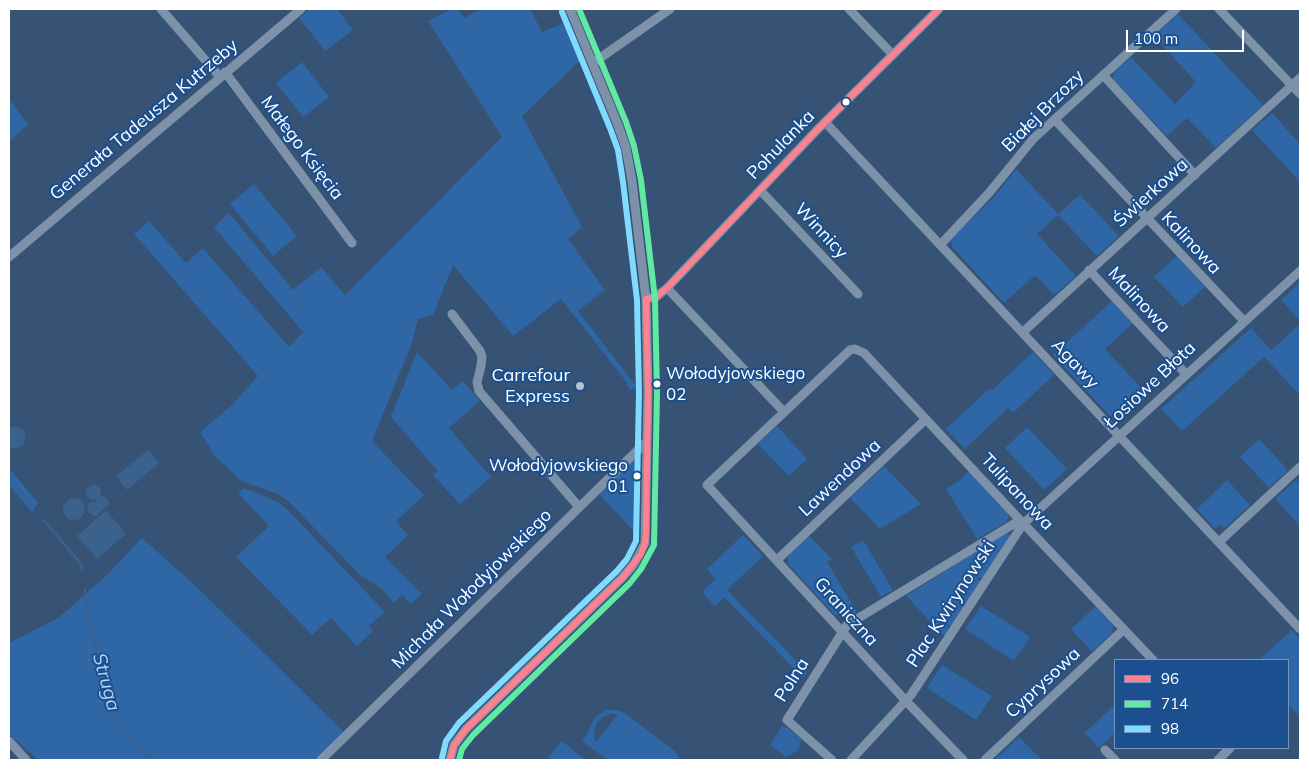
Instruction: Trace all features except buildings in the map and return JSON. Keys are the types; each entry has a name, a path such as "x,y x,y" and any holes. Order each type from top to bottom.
{"street":[{"name":"Małego Księcia","path":"161,9 223,75 352,243"},
{"name":"Generała Tadeusza Kutrzeby","path":"9,257 301,9"},
{"path":"450,760 454,745 466,729 623,577 645,544 647,441 646,299 630,165 618,125 570,9"},
{"path":"593,63 670,9"},
{"path":"849,9 893,55"},
{"name":"Pohulanka","path":"646,299 656,297 667,288 825,122 939,9"},
{"name":"Białej Brzozy","path":"941,244 989,193 1033,139 1176,9"},
{"path":"1219,9 1300,94"},
{"path":"1103,76 1195,175"},
{"name":"Świerkowa","path":"1023,332 1300,78"},
{"name":"Kalinowa","path":"1055,120 1244,321"},
{"name":"Agawy","path":"825,122 1300,629"},
{"name":"Winnicy","path":"760,190 858,294"},
{"name":"Malinowa","path":"1090,270 1186,374"},
{"name":"Łosiowe Błota","path":"1022,522 1300,271"},
{"path":"667,288 784,412"},
{"path":"452,314 480,351 482,357 477,382 479,391 579,507"},
{"name":"Tulipanowa","path":"784,412 846,353 855,349 864,353 1152,659"},
{"name":"Graniczna","path":"784,412 707,485 906,701 963,760"},
{"name":"Lawendowa","path":"776,560 926,420"},
{"name":"Michała Wołodyjowskiego","path":"321,760 647,441"},
{"path":"1219,542 1300,467"},
{"name":"Plac Kwirynowski","path":"842,631 847,625 1022,522"},
{"name":"Plac Kwirynowski","path":"851,760 906,701 1022,522"},
{"name":"Cyprysowa","path":"985,760 1123,630"},
{"name":"Polna","path":"832,760 787,720 842,631"},
{"path":"9,740 26,760"},
{"path":"1218,760 1229,749"},
{"path":"1106,750 1115,760"}],"shaded area":[{"path":"310,9 337,9 353,30 325,51 299,18"},
{"path":"452,9 458,9 464,18 482,9 530,9 542,32 566,22 584,57 522,116 582,227 568,239 605,290 578,311 637,387 630,390 625,380 561,299 513,336 453,265 433,315 418,319 412,343 372,441 424,495 396,521 408,535 385,557 422,594 411,604 402,595 394,603 380,587 361,576 288,501 275,493 241,481 215,456 200,432 231,406 258,376 134,234 149,221 186,263 203,248 289,347 303,332 214,227 229,213 293,290 321,267 345,295 502,137 428,21"},
{"path":"1178,14 1263,105 1216,148 1187,118 1167,136 1113,79 1113,73 1131,57 1175,104 1196,82 1154,36"},
{"path":"302,62 329,97 303,117 276,83"},
{"path":"9,99 28,124 9,142"},
{"path":"1272,113 1300,144 1300,182 1252,130"},
{"path":"1016,169 1058,214 1080,195 1119,236 1097,256 1058,215 1037,234 1076,276 1054,295 1035,275 1004,303 952,247 951,239 994,197"},
{"path":"254,184 297,236 273,256 230,204"},
{"path":"1177,256 1205,287 1183,307 1154,277"},
{"path":"1300,282 1300,321 1281,300"},
{"path":"1112,301 1133,323 1105,349 1148,395 1122,420 1113,419 1053,355"},
{"path":"1300,324 1300,395 1264,357 1182,431 1161,409 1251,328 1271,350"},
{"path":"417,352 452,390 463,381 480,401 449,428 491,477 460,504 433,475 438,471 391,417"},
{"path":"1033,352 1054,375 1013,413 1008,408 965,449 946,429 990,388 992,390"},
{"path":"14,426 23,429 26,437 23,445 17,449 9,447 9,427"},
{"path":"777,426 807,459 789,476 758,444"},
{"path":"1027,427 1067,469 1044,490 1005,448"},
{"path":"1259,439 1288,470 1269,488 1240,457"},
{"path":"148,450 159,463 127,490 116,476"},
{"path":"639,455 637,535 598,493"},
{"path":"884,466 921,504 880,529 850,498"},
{"path":"9,468 38,503 32,512 9,485"},
{"path":"969,471 1009,513 1007,521 977,539 946,489 959,481"},
{"path":"1227,480 1250,505 1224,529 1220,525 1215,529 1197,509"},
{"path":"1296,480 1300,484 1300,526 1275,499"},
{"path":"94,484 100,488 101,496 105,497 110,504 95,517 88,512 87,506 91,501 94,503 97,500 89,499 85,493 87,488"},
{"path":"244,488 276,501 287,509 385,612 369,626 373,631 357,646 331,618 312,635 236,557 269,526 238,493"},
{"path":"74,498 82,501 85,509 82,517 74,520 66,517 63,509 66,501"},
{"path":"106,510 126,534 97,559 77,536"},
{"path":"1006,533 1011,537 983,579 976,578 982,581 951,627 946,625 950,628 945,637 906,596"},
{"path":"743,535 763,556 727,590 807,672 803,678 724,597 715,606 702,592 715,579 707,569"},
{"path":"809,536 832,559 827,562 857,612 849,617 835,615 788,564 788,556"},
{"path":"142,538 200,590 344,732 317,760 38,760 9,734 9,643 58,618 104,578"},
{"path":"863,540 893,590 881,597 851,547"},
{"path":"981,606 1030,637 1014,661 965,629"},
{"path":"1096,606 1113,624 1112,633 1092,652 1071,629"},
{"path":"1292,630 1300,639 1300,718 1289,705 1289,659 1260,659"},
{"path":"942,665 992,696 976,720 927,688"},
{"path":"1114,705 1114,734 1099,748 1085,733"},
{"path":"606,710 616,710 625,713 676,752 680,760 675,758 673,760 608,760 582,741 595,717","holes":["610,714 618,714 596,742 594,734 596,724 603,717"]},
{"path":"782,726 800,738 801,742 797,751 786,757 770,745"},
{"path":"1019,737 1042,760 994,760"},
{"path":"562,741 585,760 546,760"}],"waterway":[{"name":"Struga","path":"9,478 33,507"},
{"name":"Struga","path":"44,520 80,563 82,569"},
{"name":"Struga","path":"85,590 88,618 117,723 152,760"}],"transit line":[{"name":"714","path":"459,760 462,749 473,735 630,583 641,569 654,545 657,393 655,299 641,180 634,146 626,122 579,9"},
{"name":"96","path":"646,299 656,297 667,288 817,130 939,9"},
{"name":"98","path":"442,758 446,741 459,723 617,571 627,559 636,541 639,393 637,300 623,182 618,150 562,12"},
{"name":"96","path":"450,760 454,745 466,729 623,577 641,554 646,532 648,393 646,299"}],"place":[{"name":"Wołodyjowskiego 02","path":"657,384"},
{"name":"Carrefour Express","path":"580,386"},
{"name":"Wołodyjowskiego 01","path":"637,476"}]}
